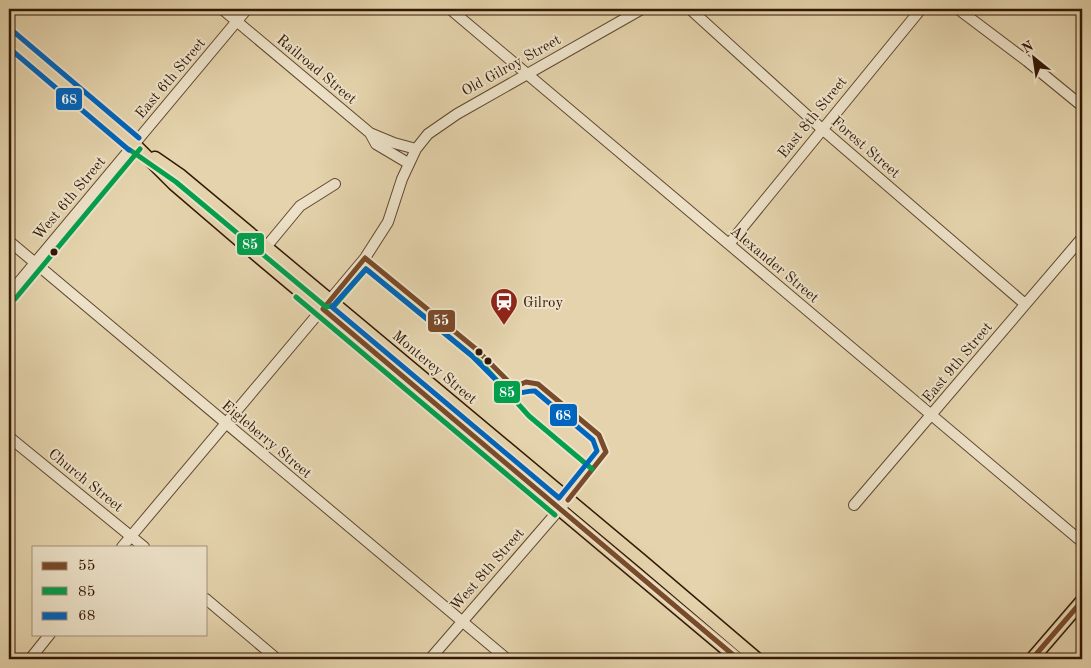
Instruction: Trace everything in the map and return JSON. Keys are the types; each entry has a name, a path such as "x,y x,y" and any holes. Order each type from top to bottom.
{"main road":[{"name":"Monterey Street","path":"9,38 134,144 174,184 326,304 564,504 735,655 757,659"},
{"name":"Monterey Street","path":"134,144 181,176 266,247 326,304"},
{"path":"1032,659 1082,601"}],"street":[{"name":"Railroad Street","path":"222,9 370,133 394,143 416,149"},
{"name":"East 6th Street","path":"134,144 247,9"},
{"name":"Alexander Street","path":"450,9 1082,542"},
{"name":"Old Gilroy Street","path":"123,546 326,304 381,234 408,163 428,134 439,125 526,74 642,9"},
{"name":"Forest Street","path":"690,9 822,129 1025,304"},
{"name":"East 8th Street","path":"728,244 921,9"},
{"path":"958,9 1027,61 1082,106"},
{"name":"Railroad Street","path":"370,133 376,144 408,163"},
{"name":"West 6th Street","path":"9,294 134,144"},
{"path":"266,247 300,206 335,184"},
{"name":"East 9th Street","path":"854,505 1082,238"},
{"name":"Eigleberry Street","path":"9,241 507,659"},
{"name":"Church Street","path":"9,436 143,546"},
{"name":"West 8th Street","path":"430,659 564,504"},
{"path":"208,601 277,659"},
{"path":"31,659 48,636"}],"transit line":[{"name":"68","path":"14,32 139,138"},
{"name":"68","path":"9,48 129,150"},
{"name":"85","path":"15,299 140,149"},
{"name":"85","path":"130,150 176,182 326,307 335,305 366,269 482,364 529,416 592,469"},
{"name":"55","path":"365,258 476,349 514,387"},
{"name":"55","path":"323,309 365,258"},
{"name":"68","path":"366,269 471,355 509,393 535,391 593,440 597,451 559,498 332,307 366,269"},
{"name":"85","path":"296,297 555,515"},
{"name":"55","path":"323,309 738,659"},
{"name":"55","path":"514,387 526,382 538,384 599,435 606,452 568,500"},
{"name":"55","path":"1032,659 1082,601"}],"place":[{"name":"Gilroy","path":"504,326"}]}
